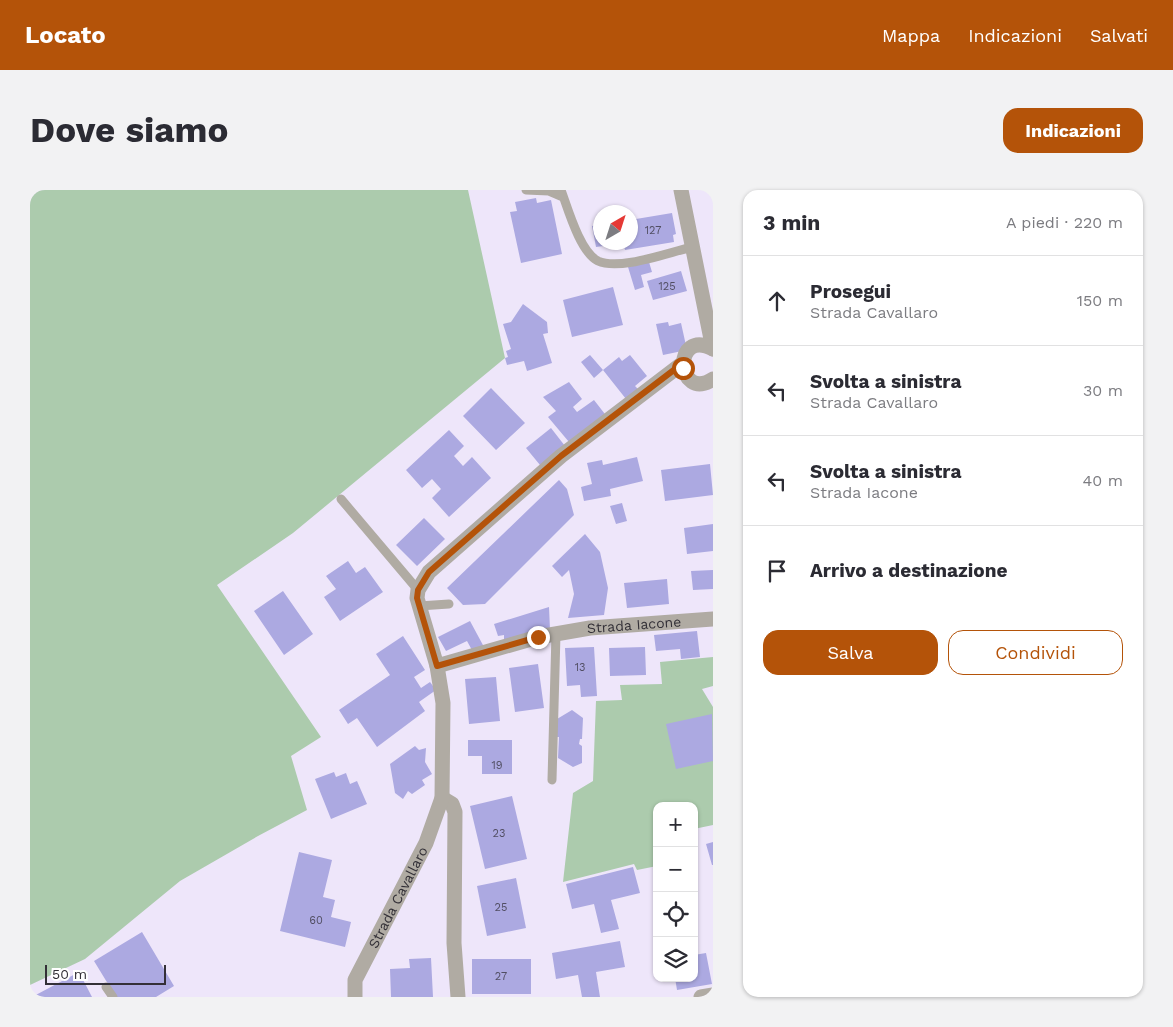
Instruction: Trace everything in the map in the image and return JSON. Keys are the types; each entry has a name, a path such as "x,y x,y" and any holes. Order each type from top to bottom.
{"street":[{"path":"682,190 705,316 713,349"},
{"path":"696,346 705,316"},
{"path":"713,349 705,345 696,346 688,351 683,363 684,372 691,380 700,383 713,379"},
{"path":"418,590 429,572 540,473 683,363"},
{"name":"Strada Cavallaro","path":"355,997 355,980 426,843 442,798 443,703 437,666 419,606 418,590"},
{"name":"Strada Iacone","path":"437,666 556,634 590,628 713,619"},
{"path":"442,798 452,804 455,812 454,944 458,997"},
{"path":"700,997 713,995"}],"lane":[{"path":"526,190 562,193 579,238 597,260 610,264 623,264 693,246"},
{"path":"341,499 418,590"},
{"path":"419,606 449,604"},
{"path":"552,780 556,634"},
{"path":"106,987 113,997"}],"green space":[{"path":"30,190 468,190 505,358 293,533 217,585 321,737 291,756 307,810 180,881 85,959 30,985"},
{"path":"713,657 713,686 702,689 713,707 713,825 698,828 698,802 653,802 653,867 637,870 634,864 563,882 573,793 593,781 596,701 622,700 620,685 662,684 660,662"}],"building":[{"path":"536,198 537,203 551,200 562,254 521,263 510,212 517,211 515,202"},
{"path":"672,213 676,234 673,235 674,242 638,248 638,219"},
{"path":"649,262 652,272 641,275 644,287 635,290 628,267"},
{"path":"681,271 687,291 653,300 647,281"},
{"path":"613,287 623,325 572,337 563,300"},
{"path":"523,304 547,322 548,333 543,334 552,363 527,371 524,361 507,365 505,358 508,357 506,351 511,349 503,324 511,322"},
{"path":"668,322 669,326 681,323 687,350 663,355 656,324"},
{"path":"590,355 603,370 594,378 581,362"},
{"path":"630,355 647,376 635,386 638,389 626,399 603,370 619,357 622,361"},
{"path":"569,382 582,399 573,407 577,412 594,400 608,418 569,442 548,417 556,411 543,397"},
{"path":"491,388 525,423 496,450 463,416"},
{"path":"551,428 565,446 540,465 526,448"},
{"path":"449,430 464,446 454,456 463,466 472,457 491,478 449,517 432,498 441,489 432,479 422,488 406,470"},
{"path":"637,457 643,481 610,489 611,496 584,501 581,487 592,484 587,463 602,460 603,465"},
{"path":"710,464 713,495 665,501 661,470"},
{"path":"559,480 567,489 574,515 485,604 463,605 447,588"},
{"path":"622,503 627,521 616,524 610,506"},
{"path":"424,518 445,539 417,566 396,545"},
{"path":"713,524 713,551 687,554 684,528"},
{"path":"585,534 600,552 608,588 604,615 568,618 574,594 569,570 562,577 552,566"},
{"path":"348,561 356,573 365,567 383,592 340,621 324,597 336,589 326,576"},
{"path":"713,570 713,589 693,590 691,571"},
{"path":"667,579 669,604 627,608 624,583"},
{"path":"283,591 313,634 284,655 254,611"},
{"path":"549,607 550,630 504,642 504,635 498,636 494,624"},
{"path":"470,621 484,647 473,652 467,641 446,651 438,637"},
{"path":"697,631 700,657 681,659 680,649 656,651 654,635"},
{"path":"403,636 425,670 414,677 421,688 430,682 436,690 419,702 425,711 377,747 357,718 348,724 339,710 390,675 376,654"},
{"path":"594,647 597,696 581,697 580,685 567,686 565,648"},
{"path":"645,647 646,675 610,676 609,648"},
{"path":"538,664 544,708 515,712 509,668"},
{"path":"496,677 500,721 469,724 465,679"},
{"path":"572,710 583,718 582,739 580,739 579,744 582,746 582,763 573,767 558,758 559,737 556,737 557,719"},
{"path":"712,714 713,761 676,769 666,724"},
{"path":"468,740 512,740 512,774 482,774 482,756 468,756"},
{"path":"415,746 419,750 426,748 425,762 432,774 422,780 425,785 412,794 408,791 403,799 395,793 390,764"},
{"path":"334,772 336,777 346,773 350,784 357,781 367,804 331,819 315,779"},
{"path":"512,796 527,859 485,869 470,806"},
{"path":"713,842 713,865 712,865 706,844"},
{"path":"299,852 332,860 323,897 335,900 331,917 351,922 345,947 280,931"},
{"path":"633,867 640,893 611,900 619,929 601,933 594,904 572,909 566,884"},
{"path":"516,878 526,928 487,936 477,886"},
{"path":"142,932 174,986 156,997 116,997 94,961"},
{"path":"620,941 625,967 596,972 600,997 582,997 578,975 556,979 552,953"},
{"path":"706,953 712,984 677,990 676,982 698,982 698,954"},
{"path":"431,958 433,997 391,997 390,969 410,968 409,959"},
{"path":"472,959 531,959 531,994 472,994"},
{"path":"79,972 92,997 32,997"}],"route":[{"path":"538,637 437,666 417,598 418,590 429,572 519,491 561,456 683,363 683,368"}]}
